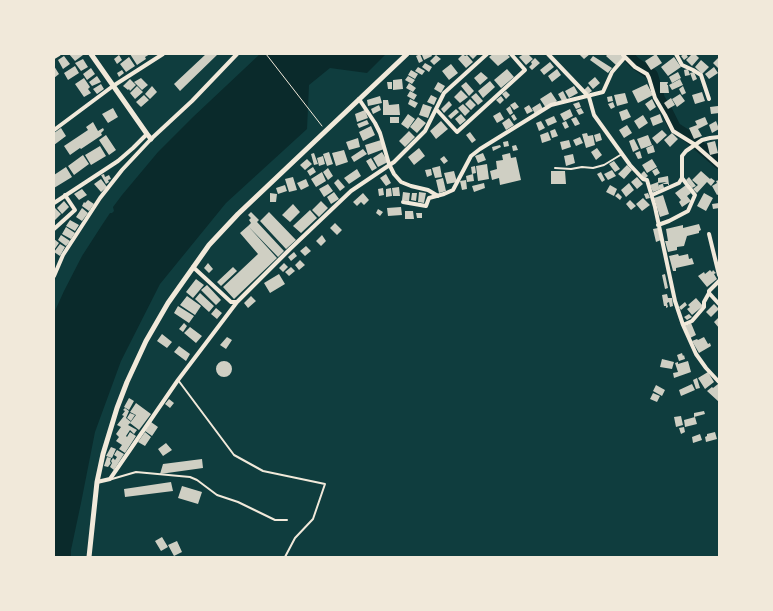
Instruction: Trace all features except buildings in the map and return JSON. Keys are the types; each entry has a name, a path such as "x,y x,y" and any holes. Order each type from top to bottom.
{"street":[{"path":"54,58 59,54"},
{"path":"91,54 149,136"},
{"path":"54,130 160,54"},
{"path":"54,203 118,161 192,101 237,54"},
{"path":"89,557 97,482 108,439 126,382 146,341 168,303 209,245 256,196 407,54"},
{"path":"97,482 110,480 178,380 237,302 351,191 394,162 425,131 444,93 487,54"},
{"path":"436,109 457,132 525,70 511,54"},
{"path":"548,54 589,97 594,115 622,154 643,179 647,180 655,207 675,300 683,324 696,354 719,382"},
{"path":"676,54 682,65 701,75 709,99"},
{"path":"403,202 426,206 429,198 453,190 471,156 480,149 551,105 603,92 612,72 623,55 635,67 647,74 655,98 672,130 695,145 719,166"},
{"path":"359,99 380,133 389,164 394,174 401,182 428,190 438,196"},
{"path":"54,276 55,268 100,198 149,136"},
{"path":"652,195 680,183 682,178 682,156 686,151 702,140 719,137"},
{"path":"658,224 688,211 695,195 682,178"},
{"path":"54,229 75,210 65,195"},
{"path":"709,234 719,272"},
{"path":"193,267 231,302 237,302"},
{"path":"683,324 692,321 704,307 709,290 719,281"},
{"path":"709,293 719,304"}],"lane":[{"path":"555,168 593,168 604,165 622,154"},
{"path":"178,380 234,455 263,471 325,484 313,519 295,538 285,557"},
{"path":"110,480 136,472 190,477 217,495 238,502 275,520 287,520"}],"path":[{"path":"266,54 323,127"}],"water":[{"path":"260,54 386,54 367,73 330,68 309,85 307,129 226,203 160,284 121,361 95,432 71,557 54,557 54,313 82,256 110,213 114,211 113,207 122,195 158,152"}],"waterway":[{"path":"626,54 652,75 659,99 675,128 689,137 719,163"}]}
